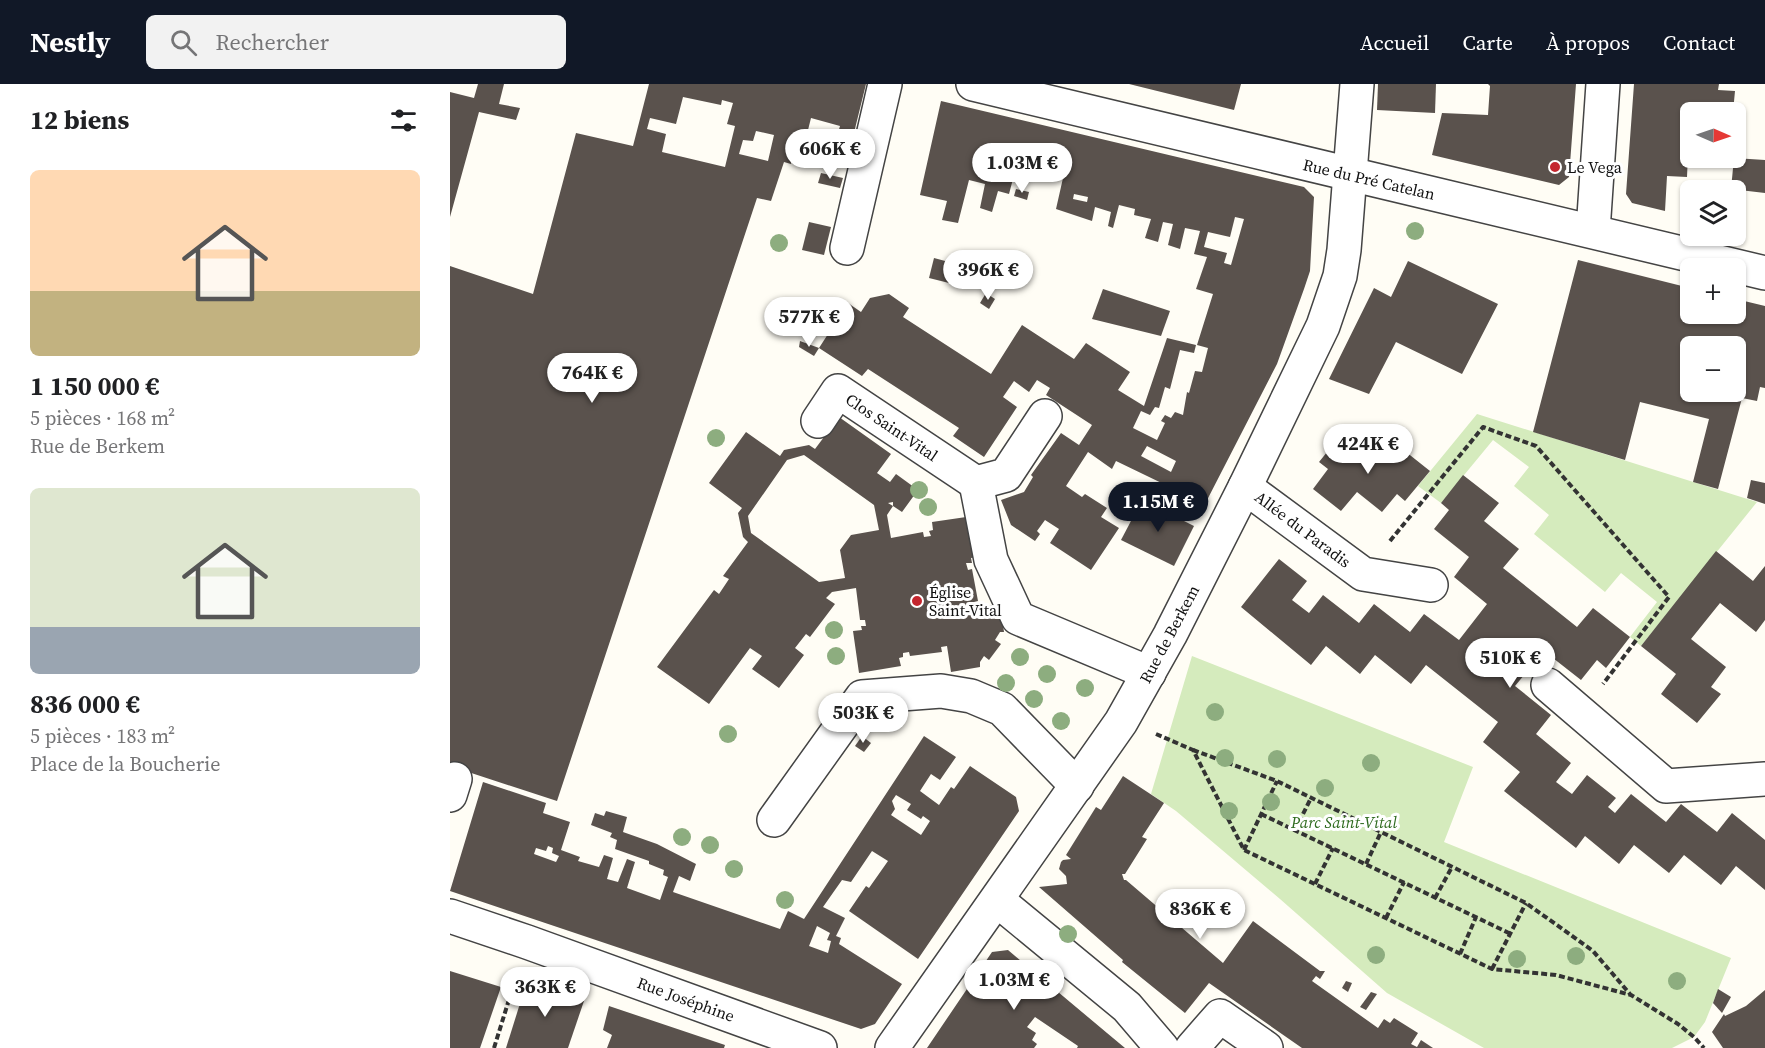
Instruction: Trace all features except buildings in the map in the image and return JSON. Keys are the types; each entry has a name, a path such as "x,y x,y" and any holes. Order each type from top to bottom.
{"street":[{"path":"847,248 885,84"},
{"name":"Rue du Pré Catelan","path":"973,84 1765,273"},
{"name":"Rue de Berkem","path":"892,1048 1121,722 1149,673 1245,487 1323,326 1340,276 1344,250 1357,84"},
{"path":"1593,231 1603,84"},
{"name":"Clos Saint-Vital","path":"818,421 838,391 976,483"},
{"path":"1046,416 1006,475 976,483 991,560 1018,618 1149,673"},
{"name":"Allée du Paradis","path":"1245,487 1363,574 1431,585"},
{"path":"1548,686 1666,786 1765,779"},
{"path":"774,820 862,697 941,691 971,696 1002,709 1077,786"},
{"path":"997,900 1127,1007 1162,1048"},
{"name":"Rue Joséphine","path":"450,916 820,1048"},
{"path":"1192,1048 1220,1016 1266,1048"}],"path":[{"path":"1363,574 1483,427 1536,446 1670,597 1580,713"},
{"path":"1121,722 1169,738 1193,750 1277,781 1526,903 1593,951 1631,995"},
{"path":"1193,750 1244,850 1492,969 1556,975 1631,995 1678,1024 1704,1048"},
{"path":"1244,850 1277,781"},
{"path":"1295,830 1311,798"},
{"path":"1261,814 1511,934"},
{"path":"1366,864 1381,832"},
{"path":"1315,884 1333,848"},
{"path":"1436,898 1452,867"},
{"path":"1386,918 1404,882"},
{"path":"1492,969 1526,903"},
{"path":"1460,954 1476,917"},
{"path":"494,1048 527,942"}],"green space":[{"path":"1477,414 1757,502 1641,646 1630,637 1657,602 1621,573 1605,592 1534,534 1549,515 1514,486 1529,467 1493,440 1441,503 1418,486"},
{"name":"Parc Saint-Vital","path":"1192,656 1473,767 1444,842 1731,958 1705,1022 1694,1037 1672,1048 1484,1048 1387,993 1176,811 1151,794"}],"place":[{"name":"Le Vega","path":"1555,167"},
{"name":"Église Saint-Vital","path":"917,601"}]}
